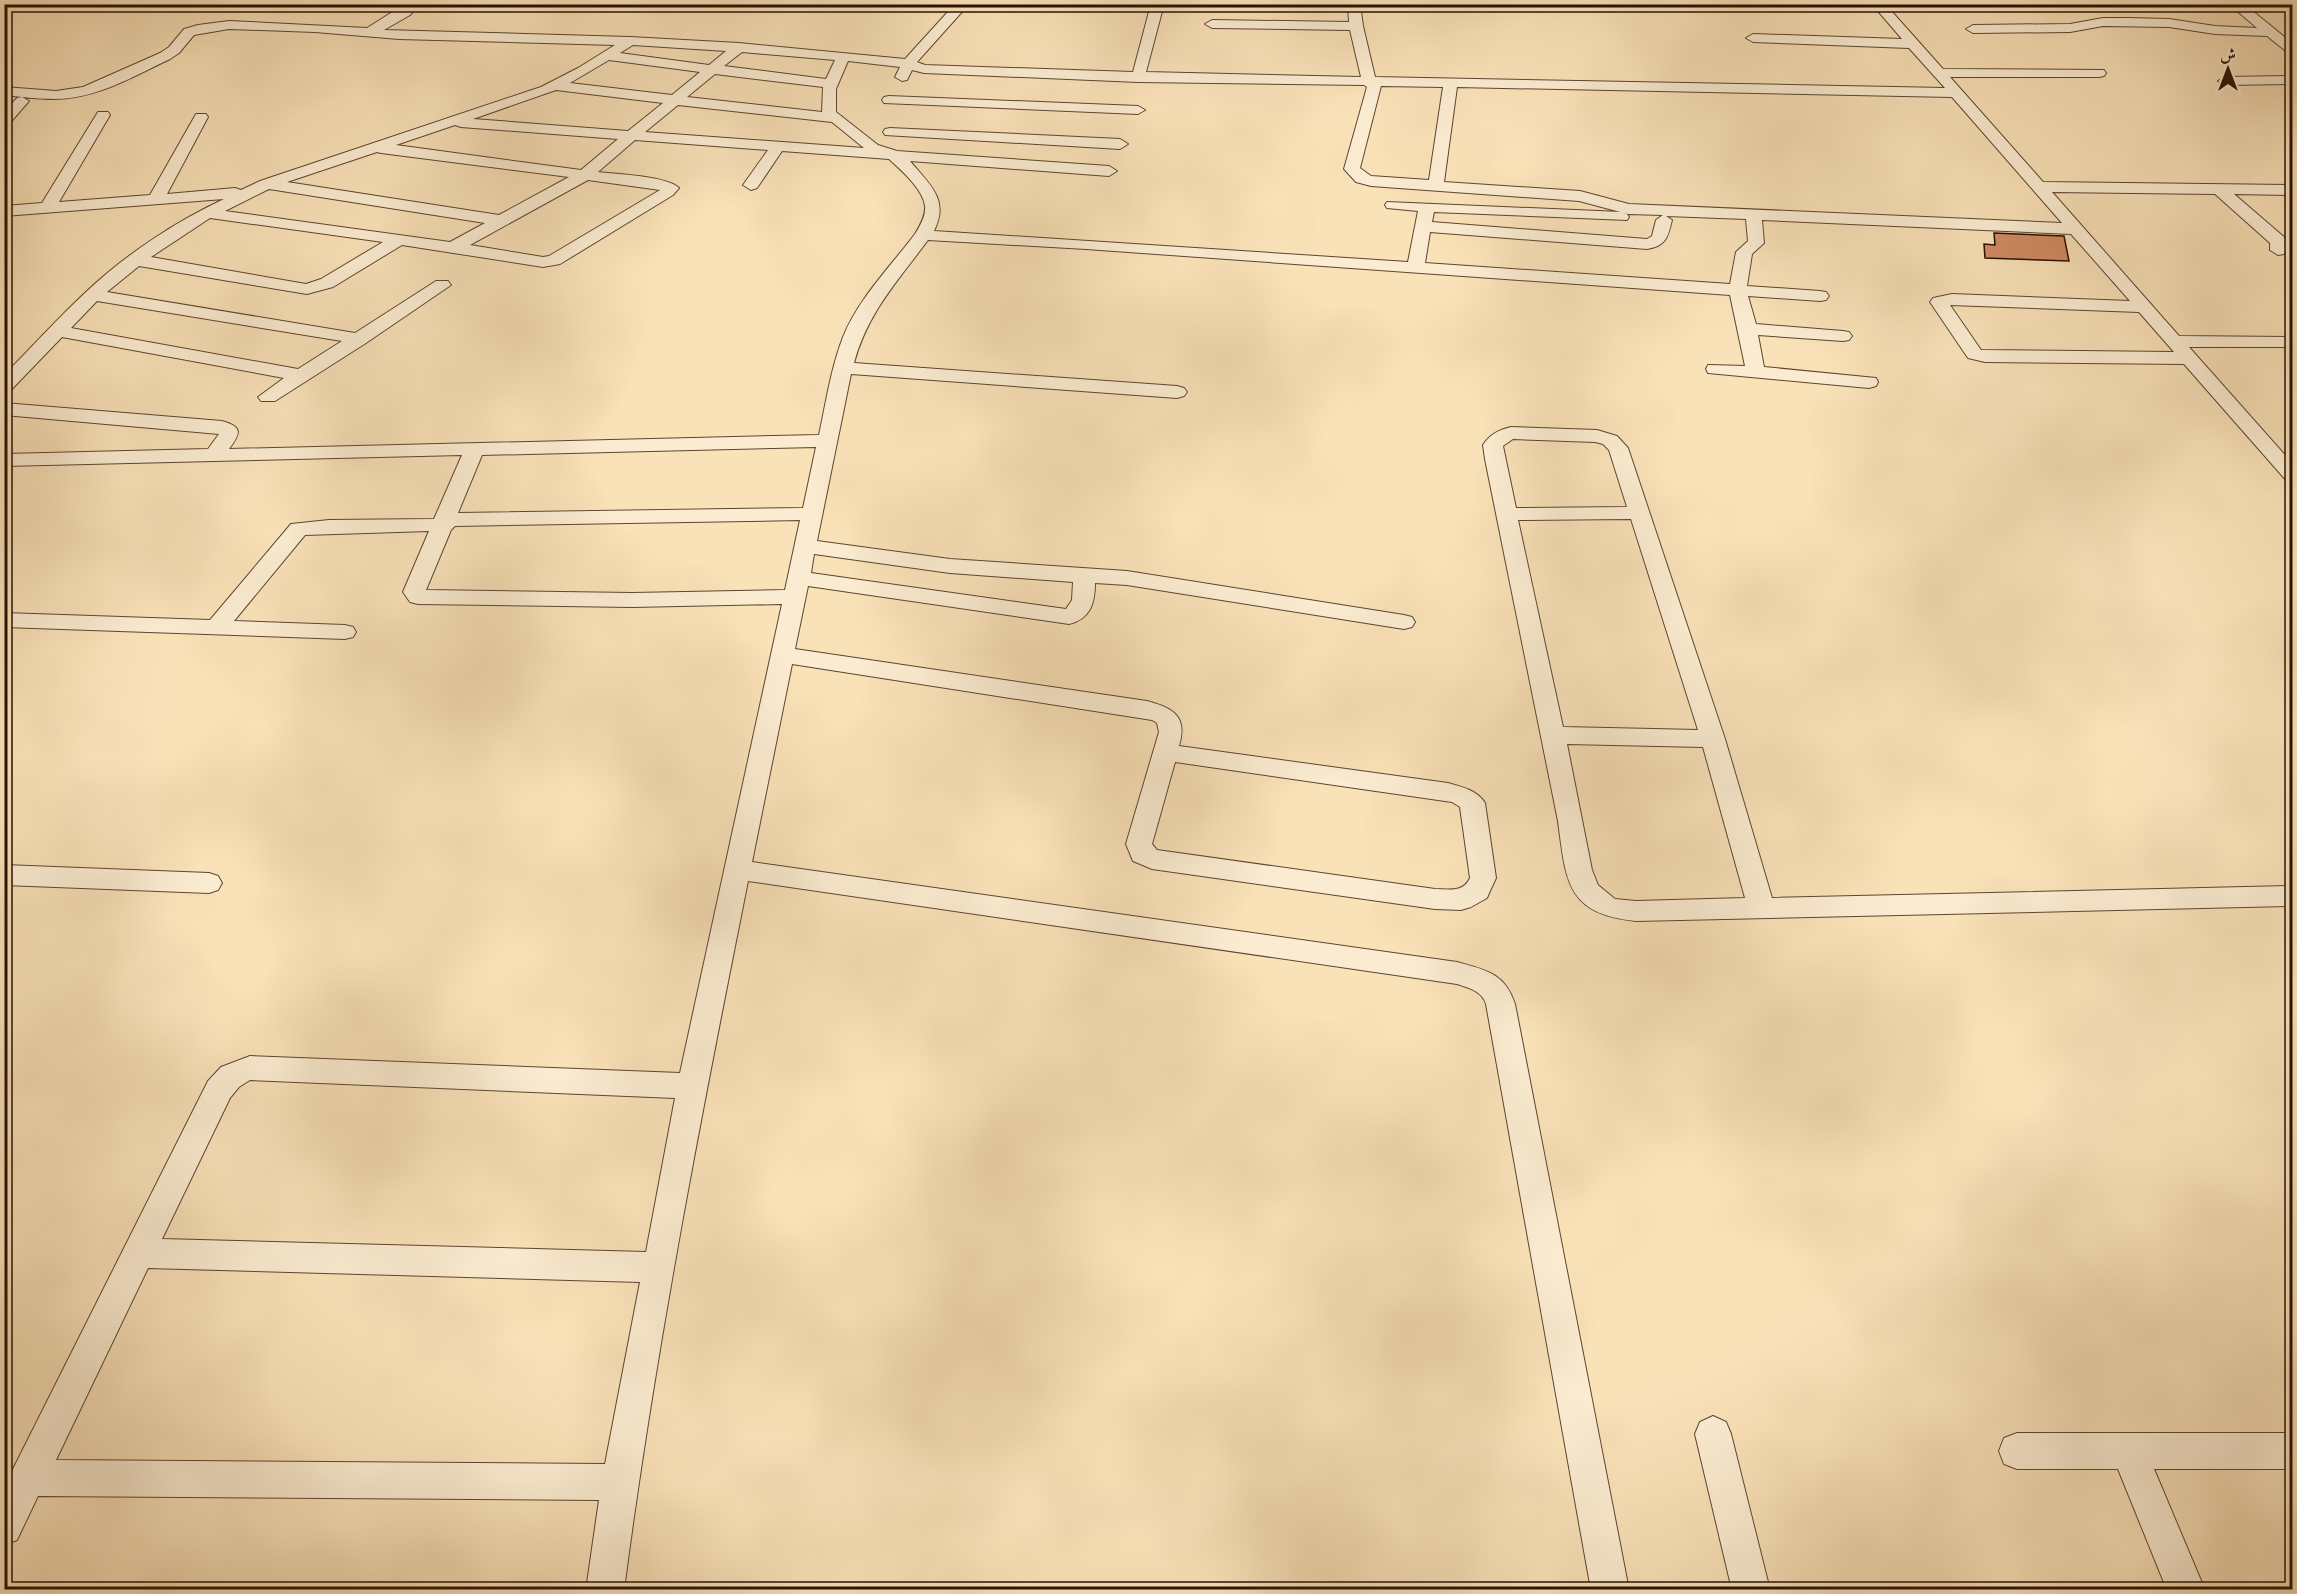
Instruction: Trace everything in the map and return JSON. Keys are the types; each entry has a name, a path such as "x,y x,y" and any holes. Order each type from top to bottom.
{"street":[{"path":"369,33 405,12 413,4"},
{"path":"894,155 888,118 890,100 909,64 963,4"},
{"path":"452,123 894,155 1106,176 1143,91 1158,4"},
{"path":"1354,4 1356,26 1372,83 1352,169 1362,179 1590,197 1618,208 2077,229"},
{"path":"1878,4 2292,475"},
{"path":"2235,4 2292,49"},
{"path":"434,20 435,36"},
{"path":"1973,29 2070,28 2103,22 2130,22 2292,33"},
{"path":"1212,24 1356,26"},
{"path":"4,91 62,94 91,90 174,51 189,32 212,26 253,25 435,36 630,41 739,47 843,56 909,64 924,69 1143,91"},
{"path":"1753,38 1914,44"},
{"path":"4,386 93,295 136,260 207,213 266,184 452,123 555,86 630,41"},
{"path":"453,247 583,176 739,47"},
{"path":"607,56 830,84"},
{"path":"832,118 828,101 830,84 843,56"},
{"path":"1939,74 2099,73"},
{"path":"2225,81 2292,80"},
{"path":"890,100 1372,83 1955,93"},
{"path":"1436,186 1450,84"},
{"path":"555,86 832,118 873,148 894,155 928,193 933,206 931,220 922,235 863,315 852,337 842,368 692,1086 620,1482 605,1590"},
{"path":"4,121 22,101"},
{"path":"48,207 103,115"},
{"path":"155,200 201,117"},
{"path":"890,132 1120,144"},
{"path":"207,213 549,262 670,189 662,185 374,148"},
{"path":"752,186 777,148"},
{"path":"266,184 500,220"},
{"path":"2040,187 2292,190"},
{"path":"2219,189 2275,243 2292,235"},
{"path":"4,211 247,192"},
{"path":"1394,205 1701,222"},
{"path":"1415,269 1426,207"},
{"path":"1753,214 1757,234 1756,243 1744,252 1738,290 1756,372"},
{"path":"1423,226 1647,244 1660,238 1664,220"},
{"path":"922,235 1086,244 1820,296"},
{"path":"136,260 307,289 327,283 399,240"},
{"path":"268,398 442,285"},
{"path":"93,295 360,339"},
{"path":"2144,307 1952,299 1939,302 1975,354 2189,358"},
{"path":"1748,329 1843,336"},
{"path":"60,331 303,376"},
{"path":"2174,341 2291,344"},
{"path":"842,368 1177,392"},
{"path":"1715,369 1869,382"},
{"path":"4,409 222,427 229,431 229,435 214,455"},
{"path":"1761,908 1713,739 1618,448 1610,440 1597,436 1511,433 1501,437 1493,445 1553,735 1580,880 1591,895 1608,907 1636,911 2292,896"},
{"path":"4,460 827,441"},
{"path":"475,448 446,522 414,592 418,597 632,600 798,587 1070,617 1077,614 1082,607 1084,576"},
{"path":"2269,448 2292,448"},
{"path":"1506,514 1640,513"},
{"path":"217,626 299,529 446,522 812,514"},
{"path":"806,546 950,566 1127,578 1404,622"},
{"path":"4,620 345,632"},
{"path":"783,655 1162,713 1170,721 1171,732 1165,752 1139,844 1142,854 1152,859 1434,899 1461,900 1477,891 1483,878 1472,803 1461,796 1448,792 1165,752"},
{"path":"1553,735 1713,739"},
{"path":"737,870 1457,973 1491,984 1500,997 1504,1029 1610,1590"},
{"path":"4,875 209,883"},
{"path":"4,1527 219,1090 226,1079 237,1071 250,1068 692,1086"},
{"path":"138,1252 659,1267"},
{"path":"1713,1434 1750,1590"},
{"path":"2129,1450 2186,1590"},
{"path":"2017,1451 2292,1451"},
{"path":"29,1478 620,1482"}],"building":[{"path":"1994,233 2064,236 2069,261 1985,258 1984,244 1995,245"}]}
